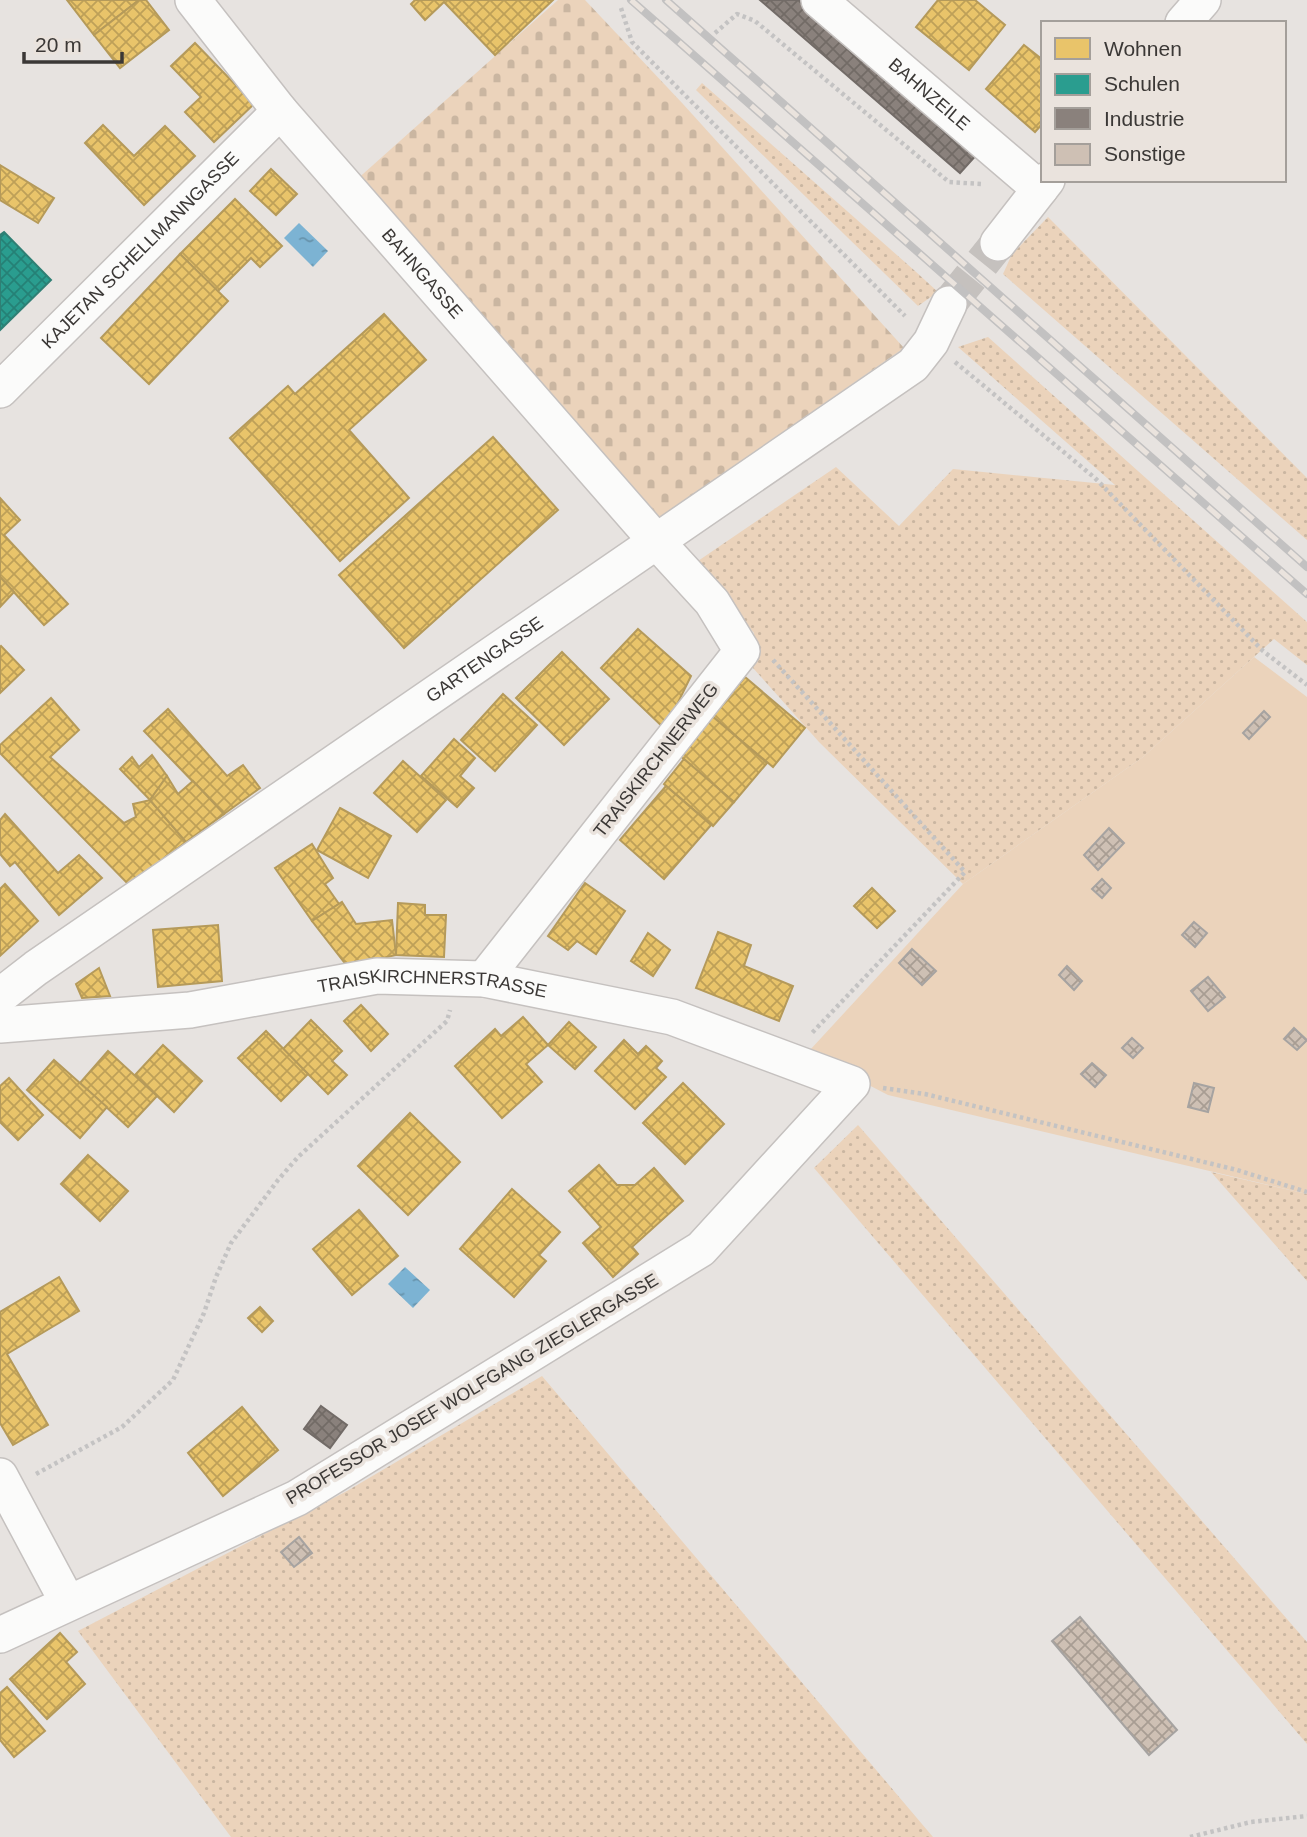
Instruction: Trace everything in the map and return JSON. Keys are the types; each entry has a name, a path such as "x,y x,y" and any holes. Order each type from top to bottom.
{"street":[{"name":"BAHNGASSE","path":"192,0 280,111 657,542"},
{"name":"BAHNZEILE","path":"819,0 1043,185"},
{"path":"1185,21 1203,0"},
{"name":"KAJETAN SCHELLMANNGASSE","path":"0,390 280,111"},
{"path":"998,243 1043,185"},
{"name":"GARTENGASSE","path":"0,996 36,968 913,365 930,342 949,304"},
{"path":"657,542 712,602 742,651"},
{"name":"TRAISKIRCHNERWEG","path":"472,979 742,651"},
{"name":"TRAISKIRCHNERSTRASSE","path":"0,1025 190,1010 377,976 472,979 673,1017 852,1084"},
{"name":"PROFESSOR JOSEF WOLFGANG ZIEGLERGASSE","path":"0,1635 297,1498 701,1250 852,1084"},
{"path":"4,1483 68,1603"}],"path":[{"path":"621,8 632,42 930,342 1095,478 1263,650 1307,685"},
{"path":"715,33 737,14 755,21 949,181 988,185"},
{"path":"742,651 770,657 965,872 786,1059"},
{"path":"4,1483 122,1427 173,1380 204,1313 231,1243 298,1157 447,1021 472,979"},
{"path":"925,1094 1237,1170 1307,1192"},
{"path":"1189,1837 1251,1822 1307,1816"}],"green space":[{"path":"558,0 585,0 904,348 658,519 354,182"},
{"path":"702,83 938,292 918,306 696,90"},
{"path":"1048,217 1307,478 1307,540 1003,274 1012,254"},
{"path":"988,337 1307,622 1307,665 1274,639 1143,757 963,884 819,742 753,668 754,633 695,563 836,467 899,526 953,469 1115,485 958,347"},
{"path":"1254,657 1307,697 1307,1194 888,1095 834,1067 810,1050 963,884 1143,757"},
{"path":"858,1125 1307,1642 1307,1744 814,1168"},
{"path":"1211,1172 1307,1194 1307,1281"},
{"path":"542,1376 933,1837 231,1837 78,1631 347,1491"}],"water":[{"path":"299,223 328,251 313,267 284,238"},
{"path":"405,1267 430,1290 413,1308 388,1284"}],"building: Wohnen":[{"path":"67,0 139,0 94,35"},
{"path":"139,0 146,0 169,30 120,68 94,35"},
{"path":"415,0 553,0 495,55 444,2 425,20 411,4"},
{"path":"938,0 975,0 1005,25 969,70 916,27"},
{"path":"195,43 254,104 214,142 185,112 201,97 171,66"},
{"path":"1024,45 1041,58 1041,125 1035,132 986,89"},
{"path":"103,125 134,156 165,126 195,156 144,205 85,143"},
{"path":"0,165 54,198 38,223 0,200"},
{"path":"271,169 297,194 276,215 250,191"},
{"path":"235,199 282,246 260,267 251,258 217,292 180,254"},
{"path":"180,254 228,301 149,384 101,338"},
{"path":"384,314 426,360 349,430 409,498 340,561 230,438 288,386 295,394"},
{"path":"493,437 558,510 404,648 339,575"},
{"path":"0,498 20,520 4,535 68,604 44,625 0,577"},
{"path":"0,577 14,592 0,607"},
{"path":"638,629 691,676 665,729 601,668"},
{"path":"0,647 24,670 0,693"},
{"path":"562,652 609,699 564,745 516,698"},
{"path":"745,677 805,728 773,767 712,716"},
{"path":"503,694 537,725 495,771 461,740"},
{"path":"51,698 79,730 50,757 124,823 136,817 133,804 150,800 186,842 129,885 0,753 0,745"},
{"path":"168,709 227,776 243,765 260,788 224,814 144,731"},
{"path":"712,716 767,763 734,802 679,755"},
{"path":"454,739 475,758 460,776 474,788 457,807 421,776"},
{"path":"152,755 167,776 150,800 120,769 132,757 139,767"},
{"path":"684,759 734,802 713,826 664,784"},
{"path":"403,761 446,800 417,832 374,793"},
{"path":"167,776 178,794 193,781 224,814 186,842 150,800"},
{"path":"666,786 711,825 664,879 620,840"},
{"path":"340,808 391,836 368,878 317,850"},
{"path":"5,814 58,873 79,855 102,878 59,915 15,862 10,866 0,854 0,820"},
{"path":"312,844 333,878 325,884 339,904 312,921 275,868"},
{"path":"585,883 625,911 596,954 577,941 568,950 548,936"},
{"path":"5,884 38,921 0,956 0,889"},
{"path":"872,888 895,911 877,928 854,906"},
{"path":"342,902 356,924 392,920 396,955 347,966 312,921"},
{"path":"398,903 425,905 425,915 446,915 444,957 396,955"},
{"path":"218,925 222,981 158,987 153,930"},
{"path":"718,932 751,945 744,966 793,986 779,1021 696,988"},
{"path":"648,933 670,950 653,976 631,961"},
{"path":"99,968 110,996 82,998 76,984"},
{"path":"361,1005 388,1034 371,1051 344,1021"},
{"path":"523,1017 548,1045 526,1064 542,1082 502,1118 455,1066 495,1029 501,1036"},
{"path":"311,1020 342,1051 332,1061 347,1075 328,1094 283,1049"},
{"path":"569,1022 596,1047 575,1069 548,1045"},
{"path":"266,1031 308,1074 281,1101 238,1058"},
{"path":"624,1040 638,1054 646,1046 662,1061 656,1068 666,1077 635,1109 595,1071"},
{"path":"163,1045 202,1081 174,1112 135,1075"},
{"path":"108,1051 157,1096 128,1127 80,1083"},
{"path":"54,1060 107,1107 80,1138 27,1090"},
{"path":"9,1078 43,1115 18,1140 0,1122 0,1086"},
{"path":"683,1083 724,1124 685,1164 643,1123"},
{"path":"410,1113 460,1162 408,1215 358,1166"},
{"path":"88,1155 128,1191 100,1221 61,1184"},
{"path":"599,1165 617,1185 635,1185 654,1168 683,1201 632,1247 638,1254 613,1277 583,1243 601,1227 569,1191"},
{"path":"512,1189 560,1232 539,1255 546,1261 514,1297 460,1249"},
{"path":"359,1210 398,1256 352,1295 313,1249"},
{"path":"59,1277 79,1311 7,1354 48,1425 13,1445 0,1423 0,1312"},
{"path":"260,1307 273,1321 262,1332 248,1318"},
{"path":"242,1407 278,1450 223,1496 188,1453"},
{"path":"60,1633 77,1652 66,1662 85,1684 47,1719 10,1679"},
{"path":"7,1687 45,1731 14,1757 0,1740 0,1693"}],"building: Schulen":[{"path":"4,232 51,280 0,330 0,235"}],"building: Industrie":[{"path":"760,0 802,0 978,153 960,173"},
{"path":"321,1406 347,1425 330,1448 304,1429"}],"building: Sonstige":[{"path":"1264,711 1270,717 1249,739 1243,733"},
{"path":"1109,828 1124,843 1098,870 1084,855"},
{"path":"1102,879 1111,888 1102,898 1092,889"},
{"path":"1194,922 1207,933 1195,947 1182,935"},
{"path":"912,949 936,971 922,985 899,963"},
{"path":"1067,966 1082,981 1074,990 1059,975"},
{"path":"1208,977 1225,997 1208,1011 1191,991"},
{"path":"1294,1028 1307,1040 1297,1050 1284,1039"},
{"path":"1132,1038 1143,1048 1133,1058 1122,1048"},
{"path":"1092,1063 1106,1075 1095,1087 1081,1074"},
{"path":"1194,1083 1214,1088 1208,1112 1188,1107"},
{"path":"299,1537 312,1553 294,1567 281,1552"},
{"path":"1080,1617 1177,1730 1149,1755 1052,1641"}],"tunnel":[{"path":"949,304 998,243"}],"railway":[{"path":"631,0 1307,594"},
{"path":"666,0 1307,567"}]}
